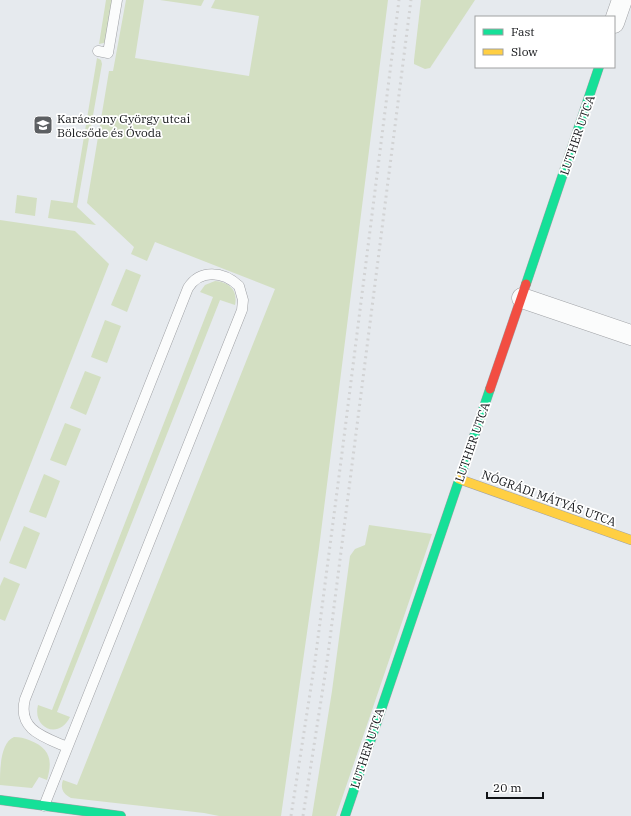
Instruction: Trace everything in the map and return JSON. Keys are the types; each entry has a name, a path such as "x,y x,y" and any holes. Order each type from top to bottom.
{"street":[{"path":"615,20 622,0"},
{"name":"LUTHER UTCA","path":"345,816 522,298 599,68"},
{"path":"522,298 631,335"},
{"name":"NÓGRÁDI MÁTYÁS UTCA","path":"459,479 631,540"},
{"path":"0,800 44,806 66,813 121,816"}],"lane":[{"path":"98,51 108,53 117,0"},
{"path":"44,806 242,310 243,300 239,286 221,275 209,274 200,276 194,279 188,288 25,699 23,709 28,726 36,733 67,747"}],"green space":[{"path":"106,0 113,0 106,40 104,43 99,44"},
{"path":"126,0 144,0 135,58 249,76 259,16 211,8 215,0 388,0 319,548 281,816 219,816 71,798 64,793 62,788 63,780 77,785 275,289 155,242 147,261 131,254 134,247 87,203 109,71 113,71"},
{"path":"160,0 204,0 201,6"},
{"path":"421,0 475,0 430,68 425,69 414,64"},
{"path":"97,58 101,60 102,64 77,207 96,225 48,218 51,200 73,203"},
{"path":"17,195 37,198 35,216 15,213"},
{"path":"0,220 75,231 109,264 0,542"},
{"path":"126,269 141,275 127,312 111,305"},
{"path":"215,281 225,283 232,288 236,300 235,305 220,300 57,712 70,717 60,728 48,728 39,720 37,713 38,705 52,710 213,297 200,292 205,285"},
{"path":"105,320 121,326 107,363 91,357"},
{"path":"85,371 101,377 86,415 70,408"},
{"path":"65,423 81,429 66,466 50,460"},
{"path":"44,474 60,481 46,518 29,512"},
{"path":"369,525 432,534 336,816 312,816 332,691 350,556 355,549 365,545"},
{"path":"24,526 40,533 26,569 9,563"},
{"path":"4,577 20,584 5,621 0,619 0,586"},
{"path":"14,737 36,743 46,751 50,766 47,780 39,777 32,788 0,785 3,751 9,740"}],"railway":[{"path":"291,816 315,661 399,0"},
{"path":"303,816 327,662 411,0"}],"traffic: fast":[{"path":"526,284 599,68"},
{"path":"345,816 490,389"},
{"path":"0,800 121,816"}],"traffic: slow":[{"path":"459,479 631,540"}],"traffic: jam":[{"path":"490,389 526,284"}],"place":[{"name":"Karácsony György utcai Bölcsőde és Óvoda","path":"43,125"}]}
